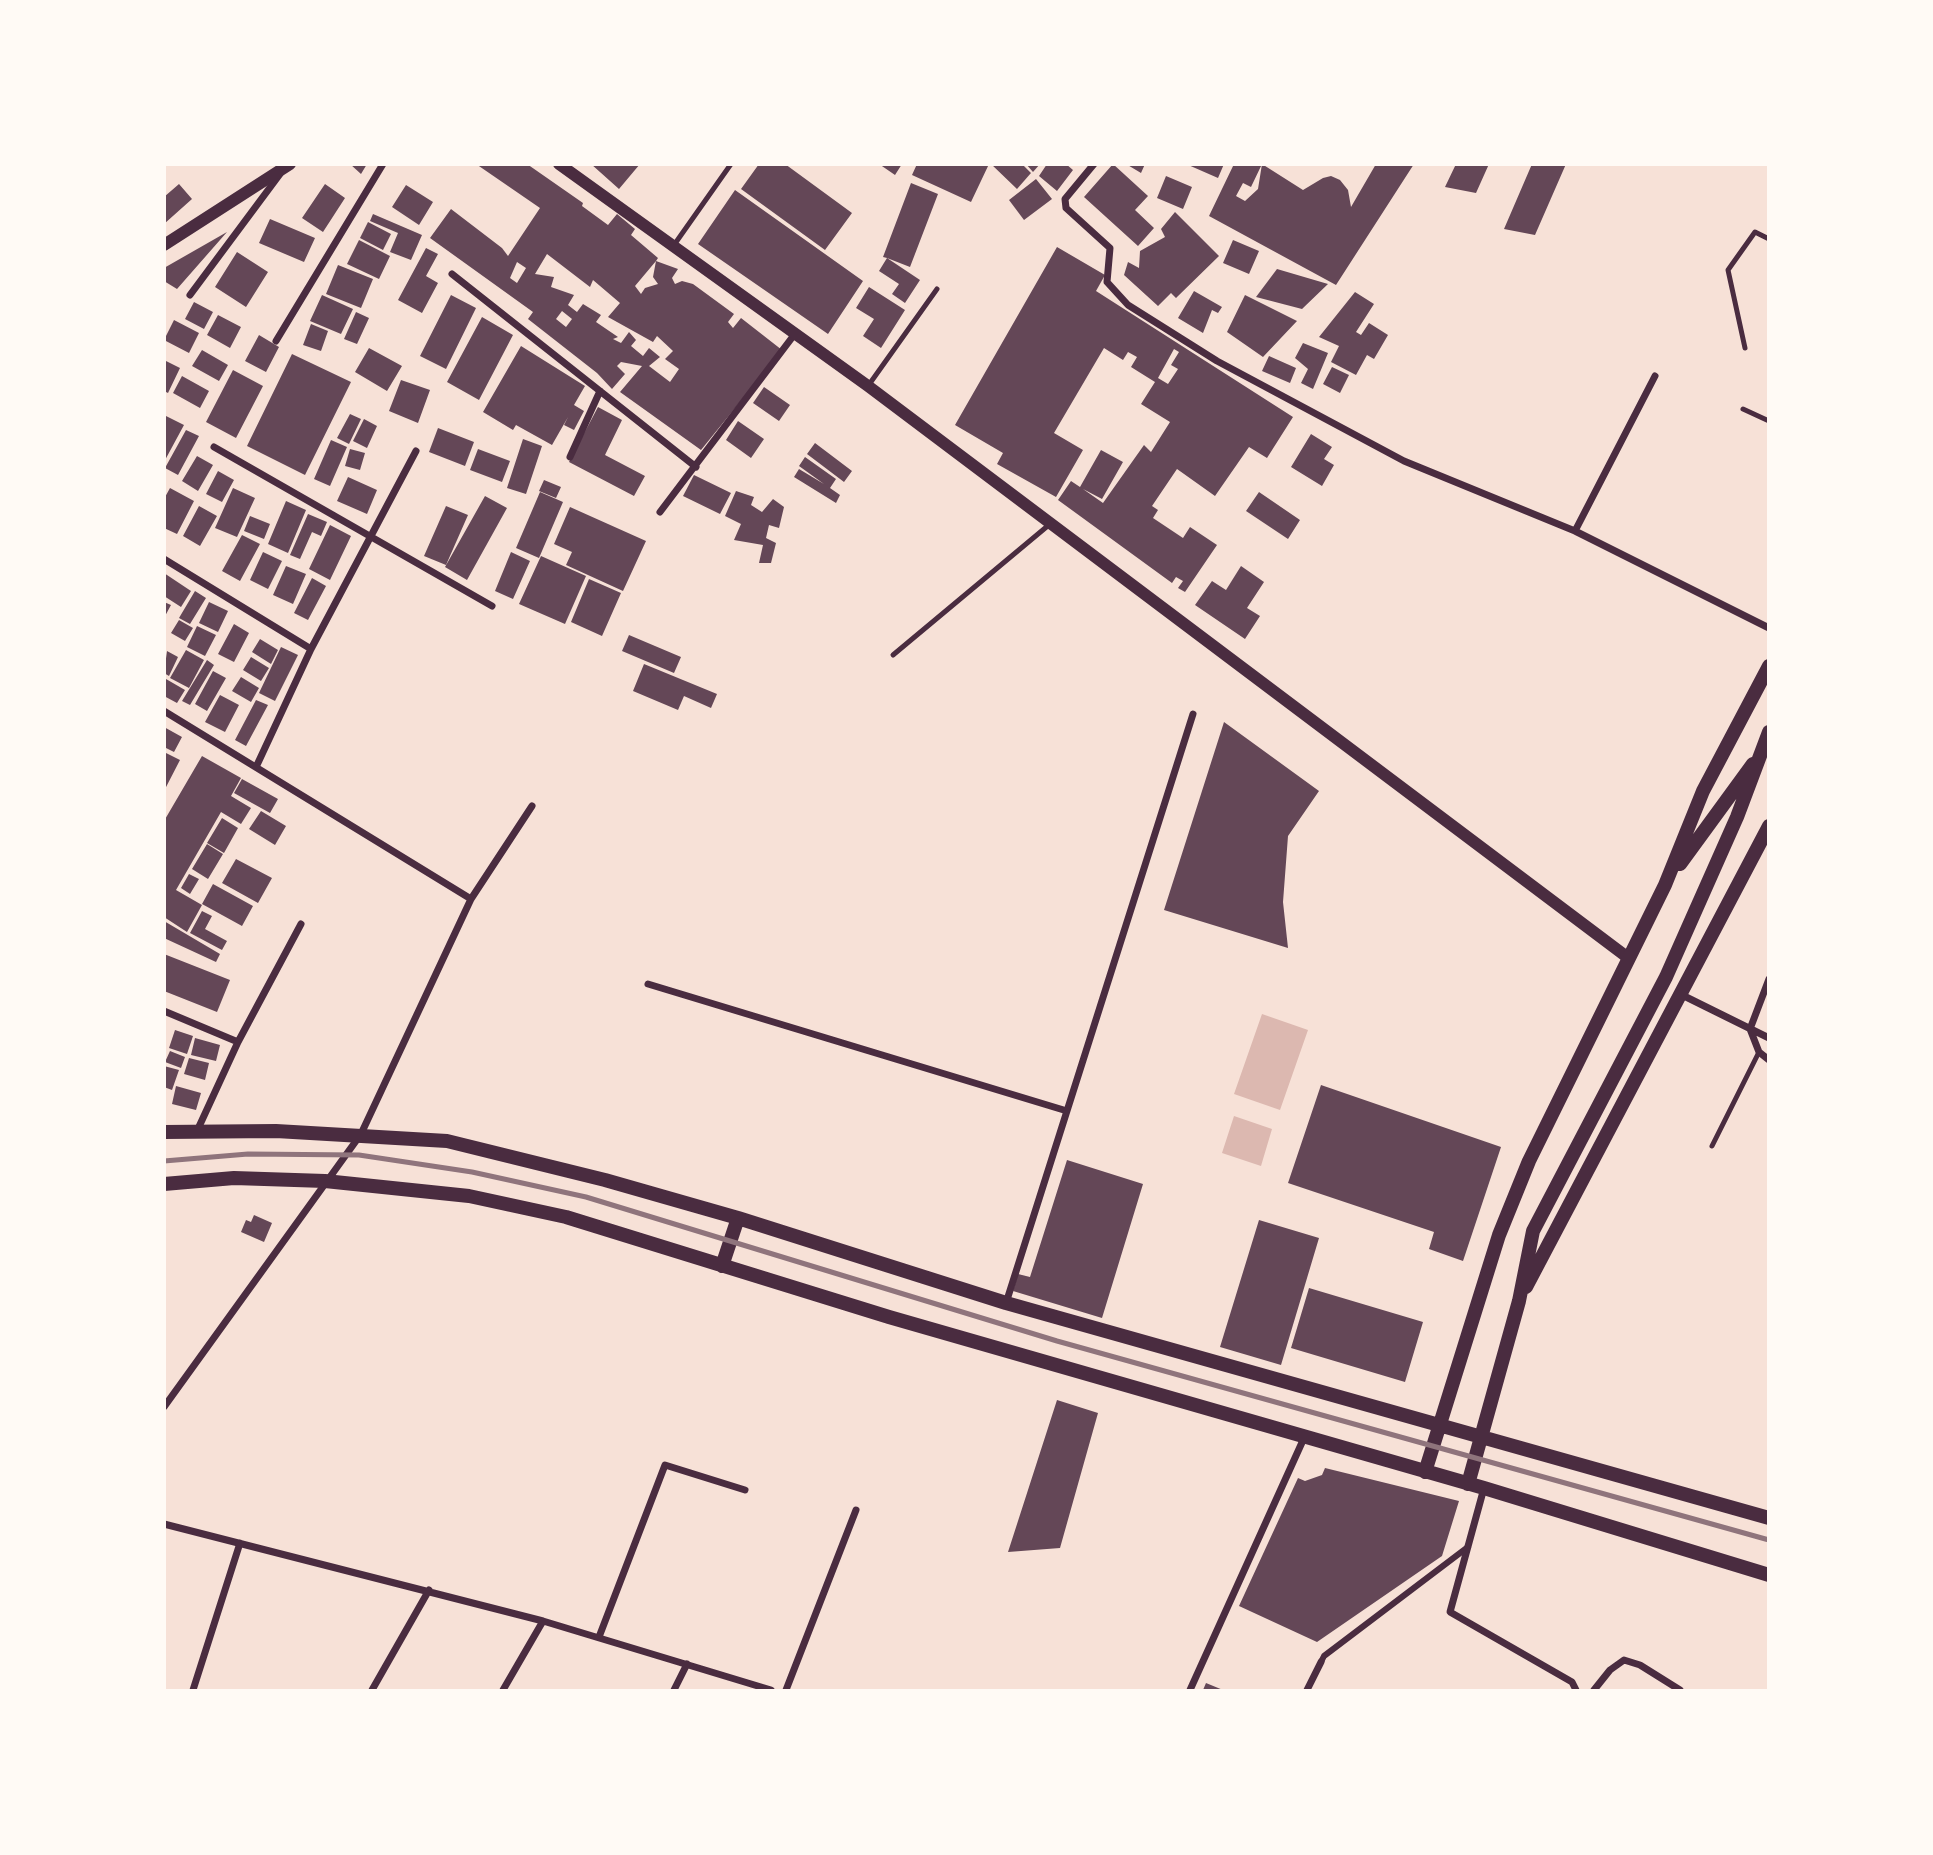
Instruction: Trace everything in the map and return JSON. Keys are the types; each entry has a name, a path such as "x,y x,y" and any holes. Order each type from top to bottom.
{"main road":[{"path":"1425,1472 1504,1223 1529,1161 1627,957 1665,885 1703,792 1769,666"},
{"path":"1468,1484 1519,1301 1533,1231 1666,977 1737,817 1769,732"},
{"path":"1665,885 1720,805 1769,745"},
{"path":"1519,1301 1769,826"},
{"path":"164,1132 361,1134 447,1141 605,1180 738,1218 1006,1303 1769,1518"},
{"path":"164,1184 234,1178 326,1181 469,1196 566,1217 722,1266 1304,1438 1485,1488 1769,1575"},
{"path":"722,1266 738,1218"}],"street":[{"path":"276,341 383,164"},
{"path":"559,164 868,386 1627,957"},
{"path":"1094,164 1065,198 1066,208 1110,248 1107,282 1128,305 1217,361 1404,461 1575,531 1769,628"},
{"path":"164,245 287,166"},
{"path":"190,295 287,166"},
{"path":"452,274 696,467"},
{"path":"660,512 794,334"},
{"path":"1575,531 1656,376"},
{"path":"570,457 600,391"},
{"path":"214,447 492,606"},
{"path":"257,765 311,649 416,451"},
{"path":"164,559 311,649"},
{"path":"164,711 257,765 471,899"},
{"path":"1006,1303 1193,714"},
{"path":"164,1406 361,1134 471,899 532,806"},
{"path":"197,1131 237,1042 301,924"},
{"path":"1769,979 1750,1029 1759,1052 1769,1060"},
{"path":"648,984 1068,1111"},
{"path":"1682,995 1769,1038"},
{"path":"164,1011 237,1042"},
{"path":"1190,1690 1304,1438"},
{"path":"599,1637 665,1465 745,1490"},
{"path":"1485,1488 1450,1612 1572,1682 1576,1690"},
{"path":"786,1690 856,1510"},
{"path":"164,1524 543,1620 771,1690"},
{"path":"193,1690 240,1543"},
{"path":"1307,1690 1324,1656 1469,1547"},
{"path":"372,1690 429,1590"},
{"path":"503,1690 543,1620"},
{"path":"1594,1690 1610,1670 1624,1660 1640,1665 1680,1690"},
{"path":"674,1690 687,1664"}],"lane":[{"path":"672,246 731,164"},
{"path":"1745,348 1728,270 1755,232 1769,239"},
{"path":"868,386 937,289"},
{"path":"1743,409 1769,421"},
{"path":"893,654 1050,524"},
{"path":"1712,1146 1759,1052"}],"shaded area":[{"path":"1262,1014 1308,1030 1280,1110 1234,1094"},
{"path":"1234,1116 1272,1129 1261,1166 1222,1153"}],"building":[{"path":"350,164 367,164 361,174"},
{"path":"476,164 527,164 583,203 582,206 608,225 617,214 635,229 631,235 658,258 656,261 678,269 672,278 675,284 682,281 693,284 734,314 728,322 733,328 741,318 782,350 701,450 620,392 642,366 621,362 617,366 625,374 612,389 597,373 528,319 533,312 430,238 451,209 502,248 508,256 540,208","holes":["547,254 590,287 593,280 620,303 608,317 653,342 657,336 673,351 665,359 679,369 670,382 649,366 660,357 649,348 643,356 631,346 636,340 629,332 621,343 613,339 618,337 596,322 601,315 583,304 577,312 568,305 574,295 551,287 554,277 535,274","656,261 653,277 658,284 645,288 641,294 635,286","517,262 526,268 517,283 510,278","562,311 572,319 566,327 556,319"]},
{"path":"591,164 640,164 619,189"},
{"path":"759,164 785,164 852,213 825,250 741,189"},
{"path":"879,164 902,164 895,175"},
{"path":"917,164 989,164 971,202 912,175"},
{"path":"991,164 1022,164 1031,173 1017,189"},
{"path":"1026,164 1040,164 1033,172"},
{"path":"1047,164 1066,164 1073,170 1057,191 1039,176"},
{"path":"1113,164 1148,196 1135,210 1154,228 1138,246 1084,197"},
{"path":"1126,164 1145,164 1141,173"},
{"path":"1186,164 1224,164 1218,178"},
{"path":"1234,164 1262,164 1303,190 1331,176 1340,180 1348,190 1351,207 1376,164 1414,164 1336,285 1209,216","holes":["1262,164 1258,189 1245,201 1236,196 1243,183 1251,187"]},
{"path":"1456,164 1489,164 1476,193 1445,187"},
{"path":"1532,164 1566,164 1535,235 1504,229"},
{"path":"1166,176 1192,187 1183,209 1157,198"},
{"path":"1036,179 1052,199 1024,220 1009,200"},
{"path":"911,183 938,194 910,267 883,257"},
{"path":"179,184 192,199 164,224 164,197"},
{"path":"325,184 345,198 323,232 302,218"},
{"path":"406,185 433,202 419,225 392,207"},
{"path":"735,190 863,281 828,334 698,244"},
{"path":"1175,212 1219,256 1176,298 1171,293 1158,306 1124,275 1128,262 1139,268 1140,251 1165,237 1161,229"},
{"path":"373,214 422,235 411,260 390,252 398,233 370,221"},
{"path":"270,219 315,238 304,262 259,243"},
{"path":"368,222 391,234 383,250 360,238"},
{"path":"227,232 177,289 164,281 164,268"},
{"path":"359,240 390,256 379,279 347,264"},
{"path":"1233,240 1259,251 1249,274 1223,263"},
{"path":"1057,247 1105,275 1096,291 1293,417 1267,458 1249,447 1215,496 1177,469 1152,506 1158,510 1153,518 1183,538 1190,527 1217,545 1185,592 1178,588 1183,581 1176,577 1172,583 1058,500 1071,481 1080,487 1101,450 1123,462 1102,499 1083,489 1103,503 1144,445 1151,452 1170,422 1141,404 1155,382 1131,367 1137,357 1128,352 1123,360 1104,348 1054,433 1083,450 1056,497 997,464 1003,453 955,425","holes":["1174,349 1179,352 1171,365 1178,369 1168,384 1158,378"]},
{"path":"426,248 438,254 426,276 438,283 422,313 398,300"},
{"path":"237,252 268,272 246,307 215,287"},
{"path":"887,258 920,280 905,303 892,294 899,284 879,271"},
{"path":"338,265 373,279 361,308 326,294"},
{"path":"1277,269 1328,284 1302,309 1256,297"},
{"path":"869,287 905,310 881,348 863,336 874,319 856,308"},
{"path":"1194,291 1222,307 1218,313 1212,310 1203,333 1178,318"},
{"path":"1355,292 1374,304 1356,332 1361,335 1369,323 1388,335 1374,359 1367,355 1356,375 1331,362 1339,346 1319,337"},
{"path":"322,295 353,309 341,334 310,321"},
{"path":"451,295 476,308 446,369 420,356"},
{"path":"1245,295 1297,321 1263,357 1227,332"},
{"path":"194,302 213,312 204,329 185,319"},
{"path":"356,312 369,318 357,344 344,339"},
{"path":"218,315 241,327 230,348 207,335"},
{"path":"482,317 513,335 479,400 447,382"},
{"path":"174,320 199,333 189,353 164,340"},
{"path":"311,324 328,331 321,351 303,345"},
{"path":"259,335 279,347 266,372 245,361"},
{"path":"1303,343 1328,353 1313,389 1301,383 1308,369 1295,358"},
{"path":"521,346 585,386 574,405 584,411 574,430 564,425 568,417 552,445 516,425 513,430 483,412"},
{"path":"369,348 402,366 387,391 355,372"},
{"path":"202,350 228,365 219,381 192,366"},
{"path":"292,354 351,382 305,475 247,446"},
{"path":"1269,356 1296,368 1290,383 1262,371"},
{"path":"164,360 180,368 168,393 164,391"},
{"path":"1332,367 1349,375 1340,393 1323,384"},
{"path":"233,370 263,386 236,438 206,422"},
{"path":"182,376 209,391 200,408 173,393"},
{"path":"401,380 430,390 418,423 389,411"},
{"path":"764,387 790,405 779,421 753,403"},
{"path":"598,407 622,420 605,455 645,476 634,496 569,462"},
{"path":"350,414 361,419 349,444 337,438"},
{"path":"164,415 184,425 164,462"},
{"path":"364,419 377,426 367,448 353,441"},
{"path":"738,421 764,439 751,458 726,440"},
{"path":"438,428 474,442 465,466 429,452"},
{"path":"186,430 199,436 178,475 165,468"},
{"path":"1311,434 1332,447 1324,459 1334,465 1322,486 1291,467"},
{"path":"523,439 542,446 526,494 507,488"},
{"path":"331,440 347,447 330,486 314,479"},
{"path":"815,443 852,471 844,482 807,454"},
{"path":"350,449 365,453 360,470 345,466"},
{"path":"478,449 510,461 502,482 470,470"},
{"path":"197,456 213,465 198,491 182,481"},
{"path":"805,457 836,479 830,488 840,495 836,503 794,477 799,469 824,484 799,466"},
{"path":"218,471 234,480 222,502 206,494"},
{"path":"694,475 731,493 720,514 683,496"},
{"path":"348,477 377,490 367,514 337,501"},
{"path":"544,480 561,487 556,498 539,491"},
{"path":"170,488 194,501 177,534 164,528 164,499"},
{"path":"233,488 255,498 237,537 215,528"},
{"path":"736,491 754,497 751,505 762,512 773,499 784,507 779,528 769,525 766,538 776,543 771,563 759,563 763,545 734,540 741,524 725,516"},
{"path":"540,492 563,502 539,558 516,548"},
{"path":"1259,492 1300,520 1288,539 1246,511"},
{"path":"485,496 507,508 467,580 445,567"},
{"path":"286,501 306,510 288,553 268,544"},
{"path":"199,506 217,516 200,546 183,536"},
{"path":"446,506 468,515 446,565 424,556"},
{"path":"570,507 646,541 623,591 566,565 572,552 554,544"},
{"path":"308,514 327,522 321,536 312,532 300,559 290,555"},
{"path":"250,516 270,524 264,539 244,531"},
{"path":"330,525 351,536 330,580 309,569"},
{"path":"242,535 260,544 240,581 222,571"},
{"path":"263,552 282,561 268,589 250,580"},
{"path":"511,552 530,561 513,599 495,591"},
{"path":"541,556 586,576 565,624 519,604"},
{"path":"286,566 306,574 293,604 273,595"},
{"path":"1241,566 1264,582 1247,608 1260,616 1245,639 1195,605 1212,581 1226,590"},
{"path":"164,573 191,591 181,607 164,596"},
{"path":"312,578 326,586 308,620 294,613"},
{"path":"589,579 621,593 602,636 571,622"},
{"path":"195,591 206,598 190,624 179,618"},
{"path":"164,602 171,605 164,618"},
{"path":"209,602 228,611 218,632 199,623"},
{"path":"179,620 193,628 185,641 171,633"},
{"path":"234,624 249,633 234,662 218,654"},
{"path":"197,626 216,635 205,656 187,647"},
{"path":"629,635 681,657 674,673 622,651"},
{"path":"260,639 278,650 271,664 252,652"},
{"path":"281,647 298,655 275,701 259,693"},
{"path":"186,650 204,660 189,688 170,678"},
{"path":"167,651 178,657 169,676 164,673"},
{"path":"251,657 269,668 261,681 243,670"},
{"path":"207,660 214,665 190,705 182,701"},
{"path":"644,664 717,694 711,708 684,696 678,710 633,691"},
{"path":"213,671 226,678 207,711 195,704"},
{"path":"241,677 259,688 251,702 232,691"},
{"path":"166,679 185,690 177,703 164,696"},
{"path":"220,695 239,705 225,732 205,722"},
{"path":"256,700 268,705 246,746 235,740"},
{"path":"1224,722 1319,791 1288,836 1283,902 1288,948 1164,910"},
{"path":"164,727 182,737 174,752 164,747"},
{"path":"164,752 180,760 164,791"},
{"path":"202,756 241,778 231,796 251,808 241,824 221,812 176,890 202,905 187,932 164,917 164,821"},
{"path":"242,779 278,799 270,813 234,793"},
{"path":"261,811 286,826 275,845 249,829"},
{"path":"222,818 238,828 224,853 207,843"},
{"path":"207,844 223,854 208,879 192,869"},
{"path":"236,859 272,878 258,903 222,883"},
{"path":"189,874 199,879 190,894 181,888"},
{"path":"213,884 253,906 242,926 202,904"},
{"path":"202,911 212,916 205,929 227,941 222,950 190,933"},
{"path":"164,921 220,954 216,962 164,938"},
{"path":"164,954 230,980 217,1012 164,991"},
{"path":"175,1030 193,1036 187,1054 169,1048"},
{"path":"195,1038 220,1045 216,1061 191,1055"},
{"path":"170,1051 185,1057 181,1068 165,1062"},
{"path":"189,1058 209,1063 205,1080 184,1074"},
{"path":"164,1066 179,1070 172,1090 164,1087"},
{"path":"1321,1085 1501,1147 1463,1261 1429,1249 1434,1232 1288,1183"},
{"path":"176,1086 201,1093 196,1110 172,1104"},
{"path":"1067,1160 1143,1184 1102,1318 1013,1291 1018,1274 1030,1277"},
{"path":"254,1215 272,1223 264,1242 241,1232 246,1220 251,1222"},
{"path":"1259,1220 1319,1238 1281,1365 1220,1347"},
{"path":"1309,1288 1423,1322 1405,1382 1291,1348"},
{"path":"1057,1400 1098,1413 1060,1548 1008,1552"},
{"path":"1325,1468 1459,1501 1442,1556 1317,1642 1239,1606 1298,1478 1305,1481 1322,1475"},
{"path":"1206,1683 1223,1690 1203,1690"}],"railway":[{"path":"164,1161 248,1154 359,1155 472,1172 586,1197 1057,1341 1769,1540"}]}
